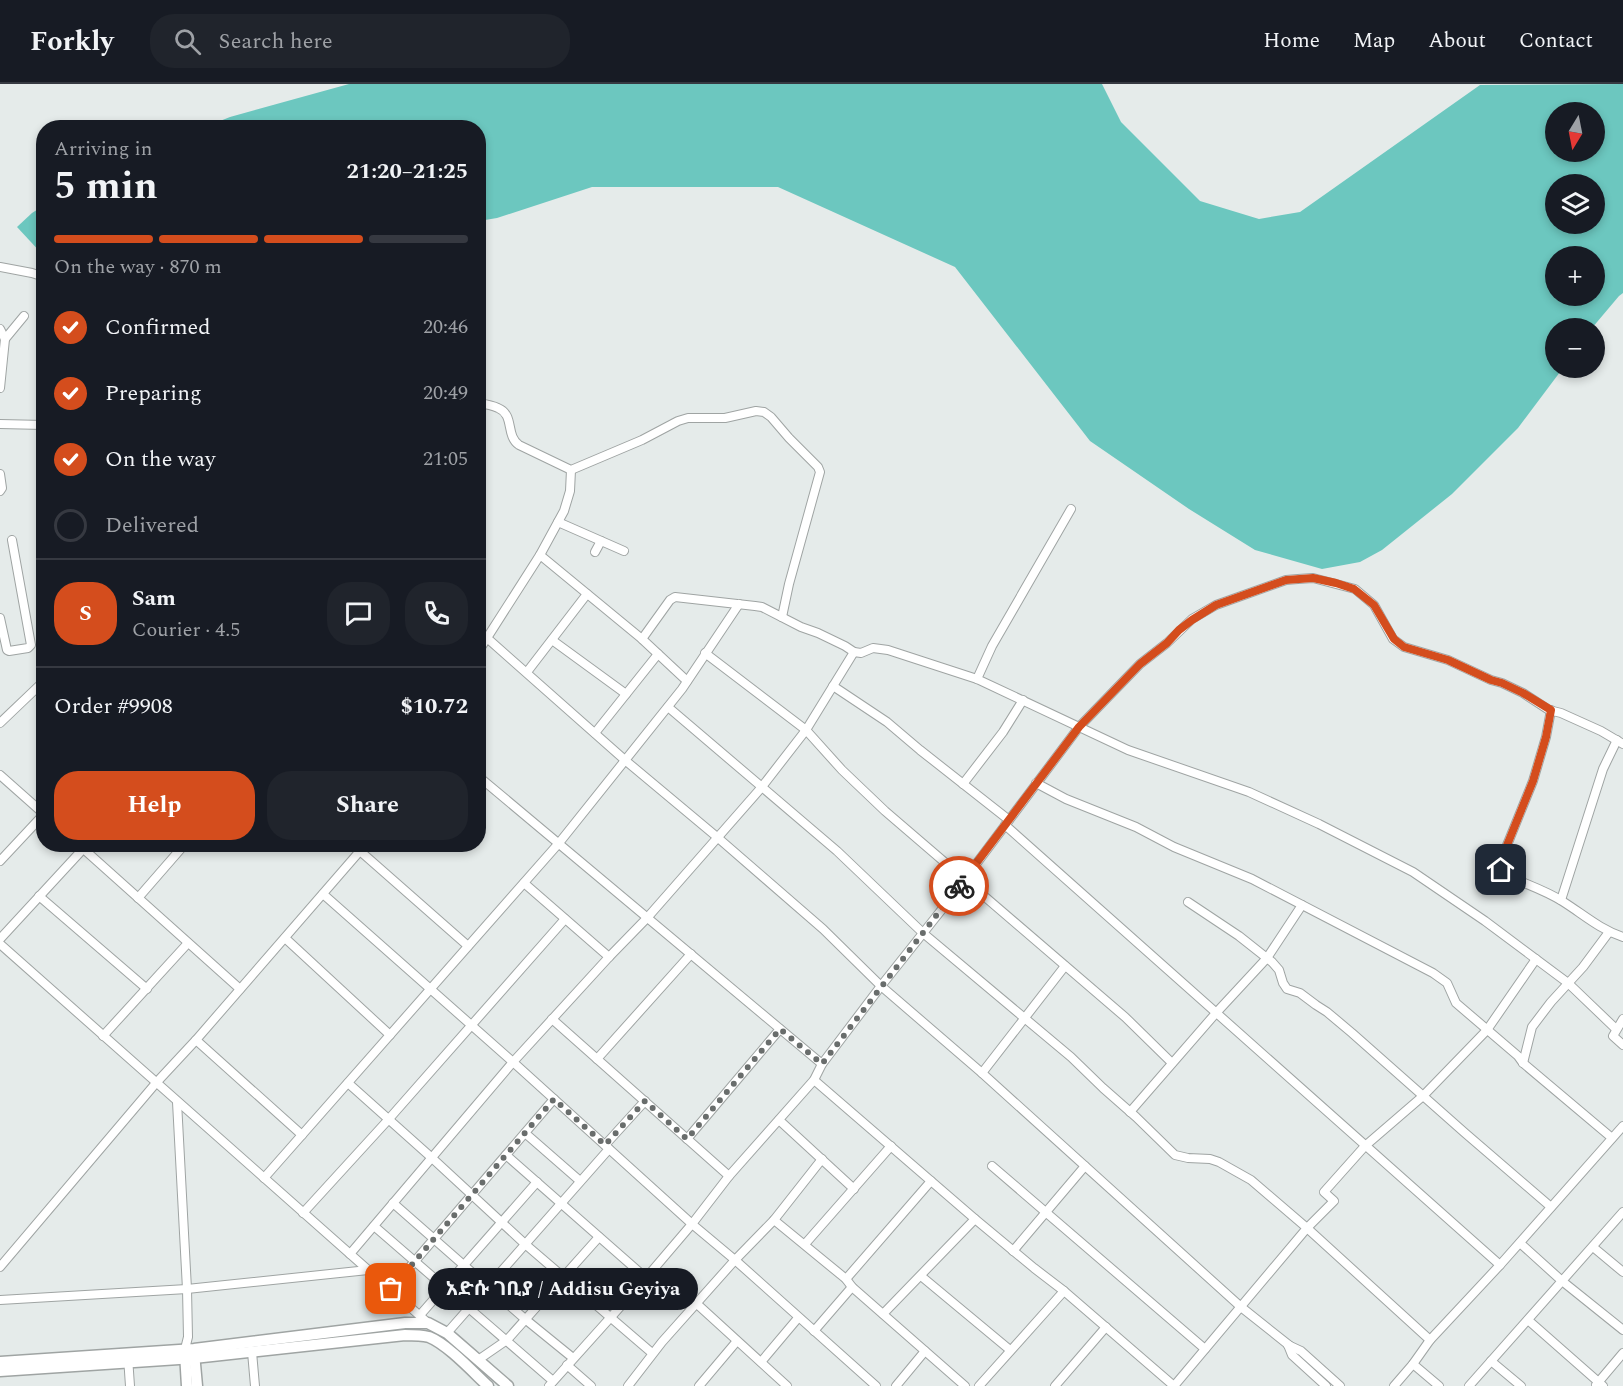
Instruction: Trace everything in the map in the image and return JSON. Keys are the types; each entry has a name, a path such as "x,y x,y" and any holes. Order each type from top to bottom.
{"main road":[{"path":"190,1354 424,1319 447,1333 508,1386"},
{"path":"0,1362 252,1352 422,1335 441,1344 488,1386"},
{"path":"187,1386 190,1354"},
{"path":"190,1354 196,1386"},
{"path":"0,1371 128,1358"}],"street":[{"path":"0,267 36,274"},
{"path":"5,339 24,316"},
{"path":"0,329 5,339 0,388"},
{"path":"486,405 500,408 505,412 509,419 511,436 519,445 572,470 688,418 725,418 756,411 764,412 771,417 818,467 820,472 782,617"},
{"path":"0,424 36,425"},
{"path":"486,642 558,522 568,501 572,470"},
{"path":"0,474 2,488 0,491"},
{"path":"978,679 992,646 1071,509"},
{"path":"558,522 624,551"},
{"path":"0,618 7,650 28,648 31,645 12,540"},
{"path":"595,552 601,541"},
{"path":"540,555 642,639 687,681"},
{"path":"374,1226 507,1340 551,1383 646,1278 729,1176 814,1080 822,1064 1079,727 1140,664 1192,620 1216,605 1286,580 1313,578 1354,589 1374,605 1394,639 1404,647 1448,660 1502,683 1551,710 1601,731 1620,742 1603,769 1561,900"},
{"path":"527,672 587,594"},
{"path":"642,639 670,600 675,597 739,604 762,607 854,652 861,653 873,648 888,650 978,679 1128,750 1249,792 1319,824 1413,872 1485,921 1568,983 1616,1029"},
{"path":"264,1178 559,843 668,707 739,604"},
{"path":"486,636 626,761 823,929 881,986 982,1073 1241,1307 1290,1346 1301,1351 1340,1386"},
{"path":"552,640 626,694"},
{"path":"350,1254 513,1062 647,918 761,788 806,730 854,652"},
{"path":"705,653 806,730 842,770 885,811 1125,1017 1172,1064"},
{"path":"595,733 658,654"},
{"path":"833,686 887,722 1007,822 1216,1013 1500,1265"},
{"path":"0,723 36,689"},
{"path":"963,784 1003,732 1023,700"},
{"path":"668,707 837,851 923,933 1071,1057 1175,1155 1210,1159 1227,1165 1251,1180 1430,1340"},
{"path":"1551,710 1533,781 1500,866 1501,870 1506,875 1561,900 1590,921 1623,937"},
{"path":"0,775 36,807"},
{"path":"486,783 822,1064"},
{"path":"1036,783 1066,799 1136,827 1174,847 1252,879 1415,963 1441,979 1449,987 1456,1003 1612,1138"},
{"path":"0,861 36,823"},
{"path":"0,939 76,852"},
{"path":"86,852 240,990"},
{"path":"138,898 178,852"},
{"path":"0,1267 156,1083 360,852"},
{"path":"367,852 468,946"},
{"path":"524,883 609,957"},
{"path":"323,894 876,1386"},
{"path":"39,896 147,989"},
{"path":"1188,902 1267,958 1279,970 1287,990 1300,993 1327,1012 1551,1207"},
{"path":"1130,1112 1267,958 1302,904"},
{"path":"303,1213 565,919"},
{"path":"1523,1063 1532,1027 1583,967 1609,932"},
{"path":"285,938 390,1035"},
{"path":"103,1036 188,943"},
{"path":"0,945 424,1319 445,1287 537,1182"},
{"path":"597,1059 691,954"},
{"path":"814,1080 1174,1386 1307,1228 1334,1201 1324,1192 1365,1146 1423,1096 1487,1030 1536,959"},
{"path":"982,1073 1065,966"},
{"path":"552,1019 729,1176"},
{"path":"1623,1019 1613,1037 1623,1045"},
{"path":"687,1139 780,1029"},
{"path":"196,1040 302,1135"},
{"path":"348,1083 525,1244 652,1353"},
{"path":"391,1289 554,1099"},
{"path":"447,1333 580,1181 645,1101"},
{"path":"177,1102 190,1354"},
{"path":"779,1120 854,1189"},
{"path":"1394,1386 1430,1340 1520,1243 1612,1138 1622,1130"},
{"path":"525,1133 580,1181"},
{"path":"805,1244 891,1146"},
{"path":"506,1155 646,1278"},
{"path":"628,1386 652,1353 774,1220 822,1159"},
{"path":"992,1166 1205,1349"},
{"path":"1013,1251 1085,1166"},
{"path":"846,1279 931,1181"},
{"path":"393,1203 525,1319 570,1361 591,1386"},
{"path":"1469,1386 1622,1216"},
{"path":"884,1314 975,1219"},
{"path":"774,1220 846,1279 852,1287 965,1386"},
{"path":"478,1360 507,1340 598,1237"},
{"path":"1520,1243 1562,1281 1623,1330"},
{"path":"1593,1247 1623,1272"},
{"path":"0,1300 187,1289 369,1270"},
{"path":"921,1276 1011,1350"},
{"path":"814,1331 852,1287"},
{"path":"979,1386 1064,1291"},
{"path":"697,1304 787,1386"},
{"path":"761,1362 798,1318"},
{"path":"1528,1320 1599,1385 1623,1353"},
{"path":"1055,1386 1106,1327"},
{"path":"702,1385 737,1341"},
{"path":"1290,1346 1288,1346 1292,1355 1323,1385"},
{"path":"896,1386 925,1351"},
{"path":"252,1352 255,1386"},
{"path":"128,1358 130,1386"},
{"path":"1491,1361 1521,1386"},
{"path":"1413,1364 1439,1386"}],"shaded area":[{"path":"349,84 1102,84 1121,122 1200,201 1259,219 1300,212 1480,85 1623,84 1623,293 1600,318 1545,318 1545,378 1556,378 1518,428 1452,494 1382,550 1360,562 1322,569 1255,550 1189,509 1090,441 955,267 778,187 592,187 486,220 486,120 222,120"},
{"path":"36,210 36,247 17,227"}],"way so far":[{"path":"391,1289 554,1099 605,1145 645,1101 687,1139 780,1029 822,1064 959,886"}],"place":[{"name":"አድሱ ገቢያ / Addisu Geyiya","path":"391,1289"}],"route":[{"path":"959,886 1079,727 1140,664 1167,643 1179,630 1216,605 1286,580 1313,578 1336,583 1362,594 1374,605 1394,639 1404,647 1448,660 1502,683 1551,710 1533,781 1501,860 1501,870"}]}
